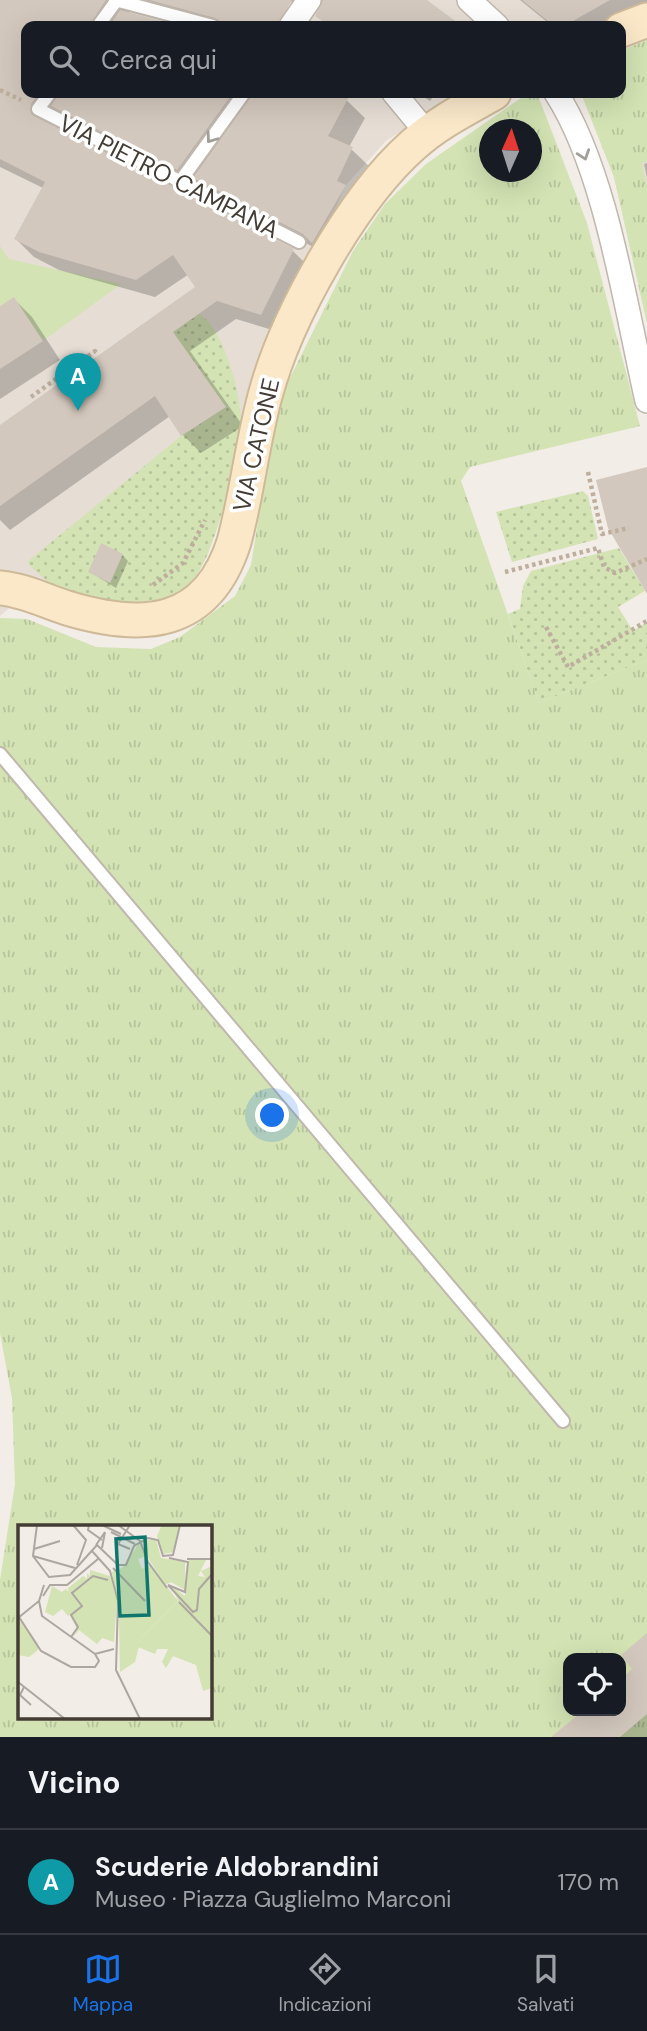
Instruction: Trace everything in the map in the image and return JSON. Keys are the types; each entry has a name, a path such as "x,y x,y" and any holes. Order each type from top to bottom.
{"main road":[{"path":"626,28 647,20"},
{"name":"VIA CATONE","path":"11,590 82,612 152,621 182,612 210,589 226,564 234,542 264,397 288,334 330,253 370,193 398,159 427,133 486,98"},
{"path":"0,562 11,590"}],"street":[{"path":"294,21 309,0"},
{"path":"469,0 492,21"},
{"path":"398,98 427,133"},
{"path":"559,98 570,114 594,182 647,401"}],"lane":[{"path":"101,21 116,0 194,21"},
{"name":"VIA PIETRO CAMPANA","path":"46,98 38,109 299,242"},
{"path":"179,183 240,98"},
{"path":"0,754 563,1421"}],"path":[{"path":"0,90 21,100"},
{"path":"31,397 95,351 98,355"},
{"path":"588,472 602,534 629,528"},
{"path":"143,590 183,563 209,512"},
{"path":"505,572 598,548 604,567 615,573 647,559"},
{"path":"546,627 568,667 647,621"}],"shaded area":[{"path":"0,0 647,0 647,323 614,177 583,98 626,98 626,21 21,21 21,98 452,98 386,141 346,185 251,389 241,419 228,490 207,557 192,582 179,592 48,584 42,580 0,616"}],"green space":[{"path":"647,40 647,162 642,163 647,186 647,323 614,177 583,98 626,98 626,49"},
{"path":"521,98 539,98 587,223 640,426 470,467 461,481 539,703 647,660 647,1737 0,1737 0,1580 15,1484 12,1398 0,1333 0,618 27,619 96,647 151,649 180,637 235,596 251,565 277,404 353,251 385,204 426,164 479,127 479,182 542,182 542,119 491,119"},
{"path":"0,246 9,259 121,284 43,341 14,297 0,306"},
{"path":"199,314 208,321 223,346 238,394 241,420 236,456 224,505 200,570 183,589 153,600 98,601 64,591 44,579 27,562 181,436 225,407 173,332"},
{"path":"583,491 588,496 598,539 512,562 496,512"},
{"path":"619,548 645,591 618,607 633,631 647,622 647,660 539,703 508,614 520,609 523,586 531,571"}],"building":[{"path":"0,0 106,0 92,21 21,21 21,98 35,98 31,104 31,114 294,249 261,315 217,301 173,332 226,407 181,436 155,396 0,506 0,425 195,287 173,255 136,280 39,252 14,239 45,182 0,159"},
{"path":"149,0 292,0 280,21 218,21 215,18"},
{"path":"323,0 427,0 455,21 322,21 315,16"},
{"path":"522,0 610,0 573,21 548,21"},
{"path":"120,10 161,21 112,21"},
{"path":"56,98 229,98 177,170 51,106"},
{"path":"249,98 348,98 328,136 353,147 337,181 346,185 312,243 303,234 193,178"},
{"path":"14,297 43,341 0,369 0,306"},
{"path":"647,467 647,594 608,528 596,480"},
{"path":"101,543 123,554 110,583 88,572"},
{"path":"647,1633 647,1714 620,1737 551,1737 577,1716 626,1716 626,1674 632,1669 626,1661 626,1653 623,1653"}],"place":[{"name":"Scuderie Aldobrandini","path":"78,411"}]}
